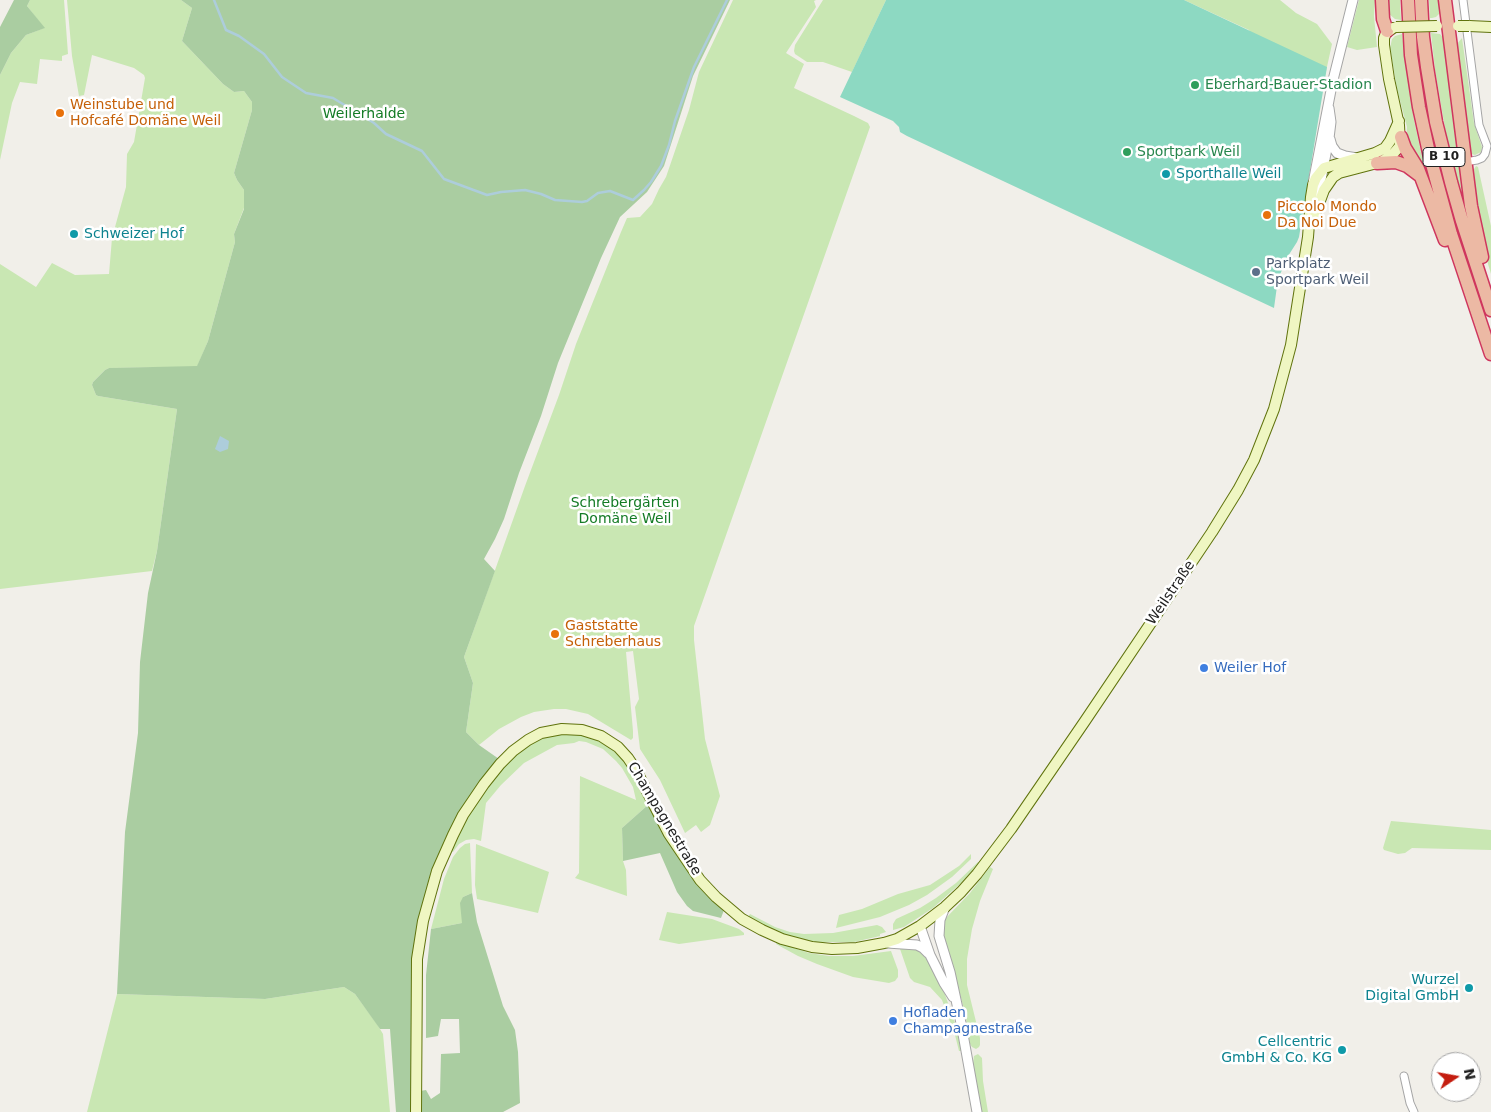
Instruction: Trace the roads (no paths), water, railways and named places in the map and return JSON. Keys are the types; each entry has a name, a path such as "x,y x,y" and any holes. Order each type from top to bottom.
{"highway":[{"path":"1382,0 1383,19 1392,29"},
{"name":"B 10","path":"1408,0 1411,55 1424,130 1439,192 1491,354"},
{"name":"B 10","path":"1421,0 1423,37 1438,131 1462,221 1491,310"},
{"path":"1445,0 1474,224 1491,289"},
{"path":"1401,137 1421,177 1446,244 1462,267"},
{"path":"1377,164 1399,163 1407,166 1421,177"}],"main road":[{"path":"1317,206 1327,183 1339,173 1377,164 1400,146 1399,121 1387,72 1384,50 1384,38 1392,29 1448,26 1491,27"},
{"path":"1313,185 1324,168 1378,152 1387,146 1399,121"},
{"name":"Weilstraße","path":"920,926 945,907 977,874 1030,801 1212,532 1246,476 1267,428 1284,376 1291,345 1308,237 1313,185"},
{"name":"Weilstraße","path":"1308,237 1317,206"},
{"name":"Champagnestraße","path":"416,1112 417,959 426,904 437,871 452,835 463,815 500,764 513,751 541,733 562,729 582,730 601,736 618,748 636,770 669,834 693,871 723,904 752,925 782,939 822,949 850,949 907,940 920,926"}],"street":[{"name":"Weilstraße","path":"1313,185 1335,69 1353,0"},
{"path":"1463,0 1479,125 1487,146 1486,154 1482,158 1465,162"},
{"name":"Weilstraße","path":"1317,206 1331,122 1328,105"},
{"path":"1329,138 1337,153 1358,158"},
{"path":"1319,152 1324,168 1330,172 1339,173"},
{"name":"Weilstraße","path":"945,907 938,925 939,936 950,972 964,1035 977,1112"},
{"name":"Weilstraße","path":"920,926 930,955 956,1002"},
{"path":"920,926 942,948"},
{"path":"907,940 920,946 930,955"},
{"path":"1404,1076 1414,1112"}],"water":[{"path":"220,436 229,441 228,449 220,452 215,449"}],"waterway":[{"path":"214,0 226,30 239,36 264,54 282,77 306,93 333,98 374,123 386,134 422,151 444,179 487,195 525,190 555,200 582,202 587,201 598,193 610,191 633,200 651,182 661,166 669,145 675,121 694,67 727,0"}],"place":[{"name":"Eberhard-Bauer-Stadion","path":"1195,85"},
{"name":"Weinstube und Hofcafé Domäne Weil","path":"60,113"},
{"name":"Sportpark Weil","path":"1127,152"},
{"name":"Sporthalle Weil","path":"1166,174"},
{"name":"Piccolo Mondo Da Noi Due","path":"1267,215"},
{"name":"Schweizer Hof","path":"74,234"},
{"name":"Parkplatz Sportpark Weil","path":"1256,272"},
{"name":"Gaststatte Schreberhaus","path":"555,634"},
{"name":"Weiler Hof","path":"1204,668"},
{"name":"Wurzel Digital GmbH","path":"1469,988"},
{"name":"Hofladen Champagnestraße","path":"893,1021"},
{"name":"Cellcentric GmbH & Co. KG","path":"1342,1050"}],"park label":[{"name":"Weilerhalde","path":"364,114"},
{"name":"Schrebergärten Domäne Weil","path":"625,512"}]}
